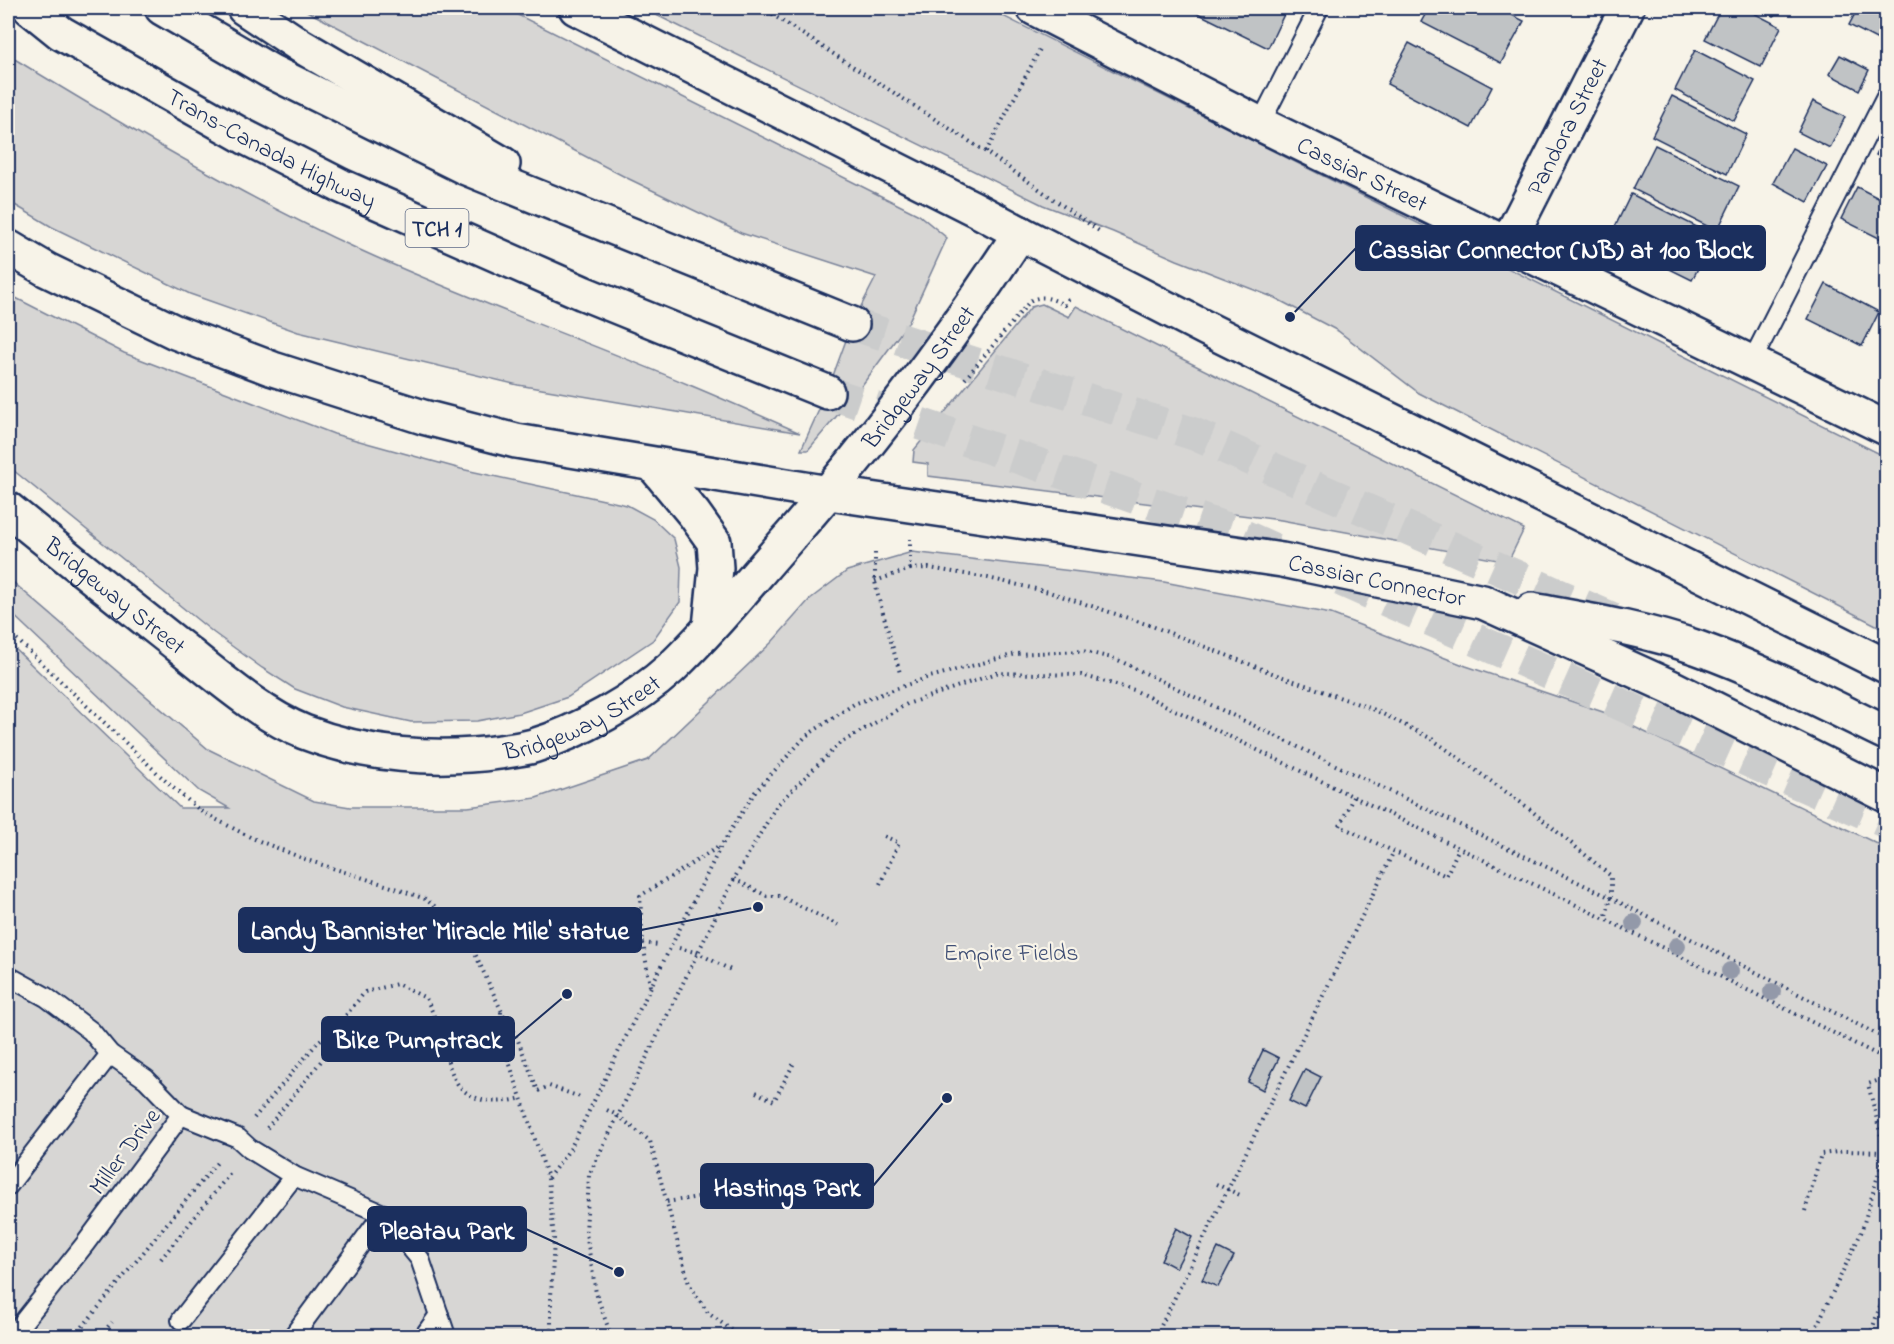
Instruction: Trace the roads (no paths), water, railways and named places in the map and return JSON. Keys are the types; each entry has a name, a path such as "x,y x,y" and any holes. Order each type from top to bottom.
{"main road":[{"path":"8,8 61,33"},
{"name":"Trans-Canada Highway","path":"30,8 61,33 245,137 341,186 583,294 826,392"},
{"path":"162,8 270,71 466,168 852,324"},
{"path":"244,8 301,46 611,227"},
{"path":"576,8 1207,329 1887,666"},
{"name":"Cassiar Street","path":"1034,8 1260,124 1887,428"},
{"name":"Pandora Street","path":"1507,244 1627,8"},
{"name":"Bridgeway Street","path":"8,509 214,674 259,707 303,732 353,746 436,758 471,756 532,747 575,730 616,708 669,669 710,627 829,493 879,430 973,302 1020,233"},
{"name":"Cassiar Connector","path":"8,248 47,270 175,332 273,369 423,417 516,441 654,466 747,478 829,493 1282,560 1483,602 1671,687 1887,795"},
{"path":"654,466 714,542 716,567 710,627"},
{"path":"1483,602 1608,624 1696,647 1764,674 1887,733"}],"lane":[{"path":"1260,124 1319,8"},
{"path":"1751,363 1887,97"},
{"name":"Miller Drive","path":"8,976 46,997 91,1030 110,1054 146,1079 182,1115 92,1235 12,1336"},
{"path":"8,1186 110,1054"},
{"path":"182,1115 237,1138 250,1149 294,1176 383,1214 420,1259 446,1336"},
{"path":"181,1320 294,1176"},
{"path":"293,1336 383,1214"},
{"path":"424,1336 439,1315"}],"tunnel":[{"path":"852,324 1194,434 1613,619"},
{"path":"827,392 1233,531 1288,556"},
{"path":"1341,580 1886,822"}],"place":[{"name":"Cassiar Connector (NB) at 100 Block","path":"1290,317"},
{"name":"Landy Bannister 'Miracle Mile' statue","path":"758,907"},
{"name":"Bike Pumptrack","path":"567,994"},
{"name":"Hastings Park","path":"947,1098"},
{"name":"Pleatau Park","path":"619,1272"}],"park label":[{"name":"Empire Fields","path":"1011,952"}]}
